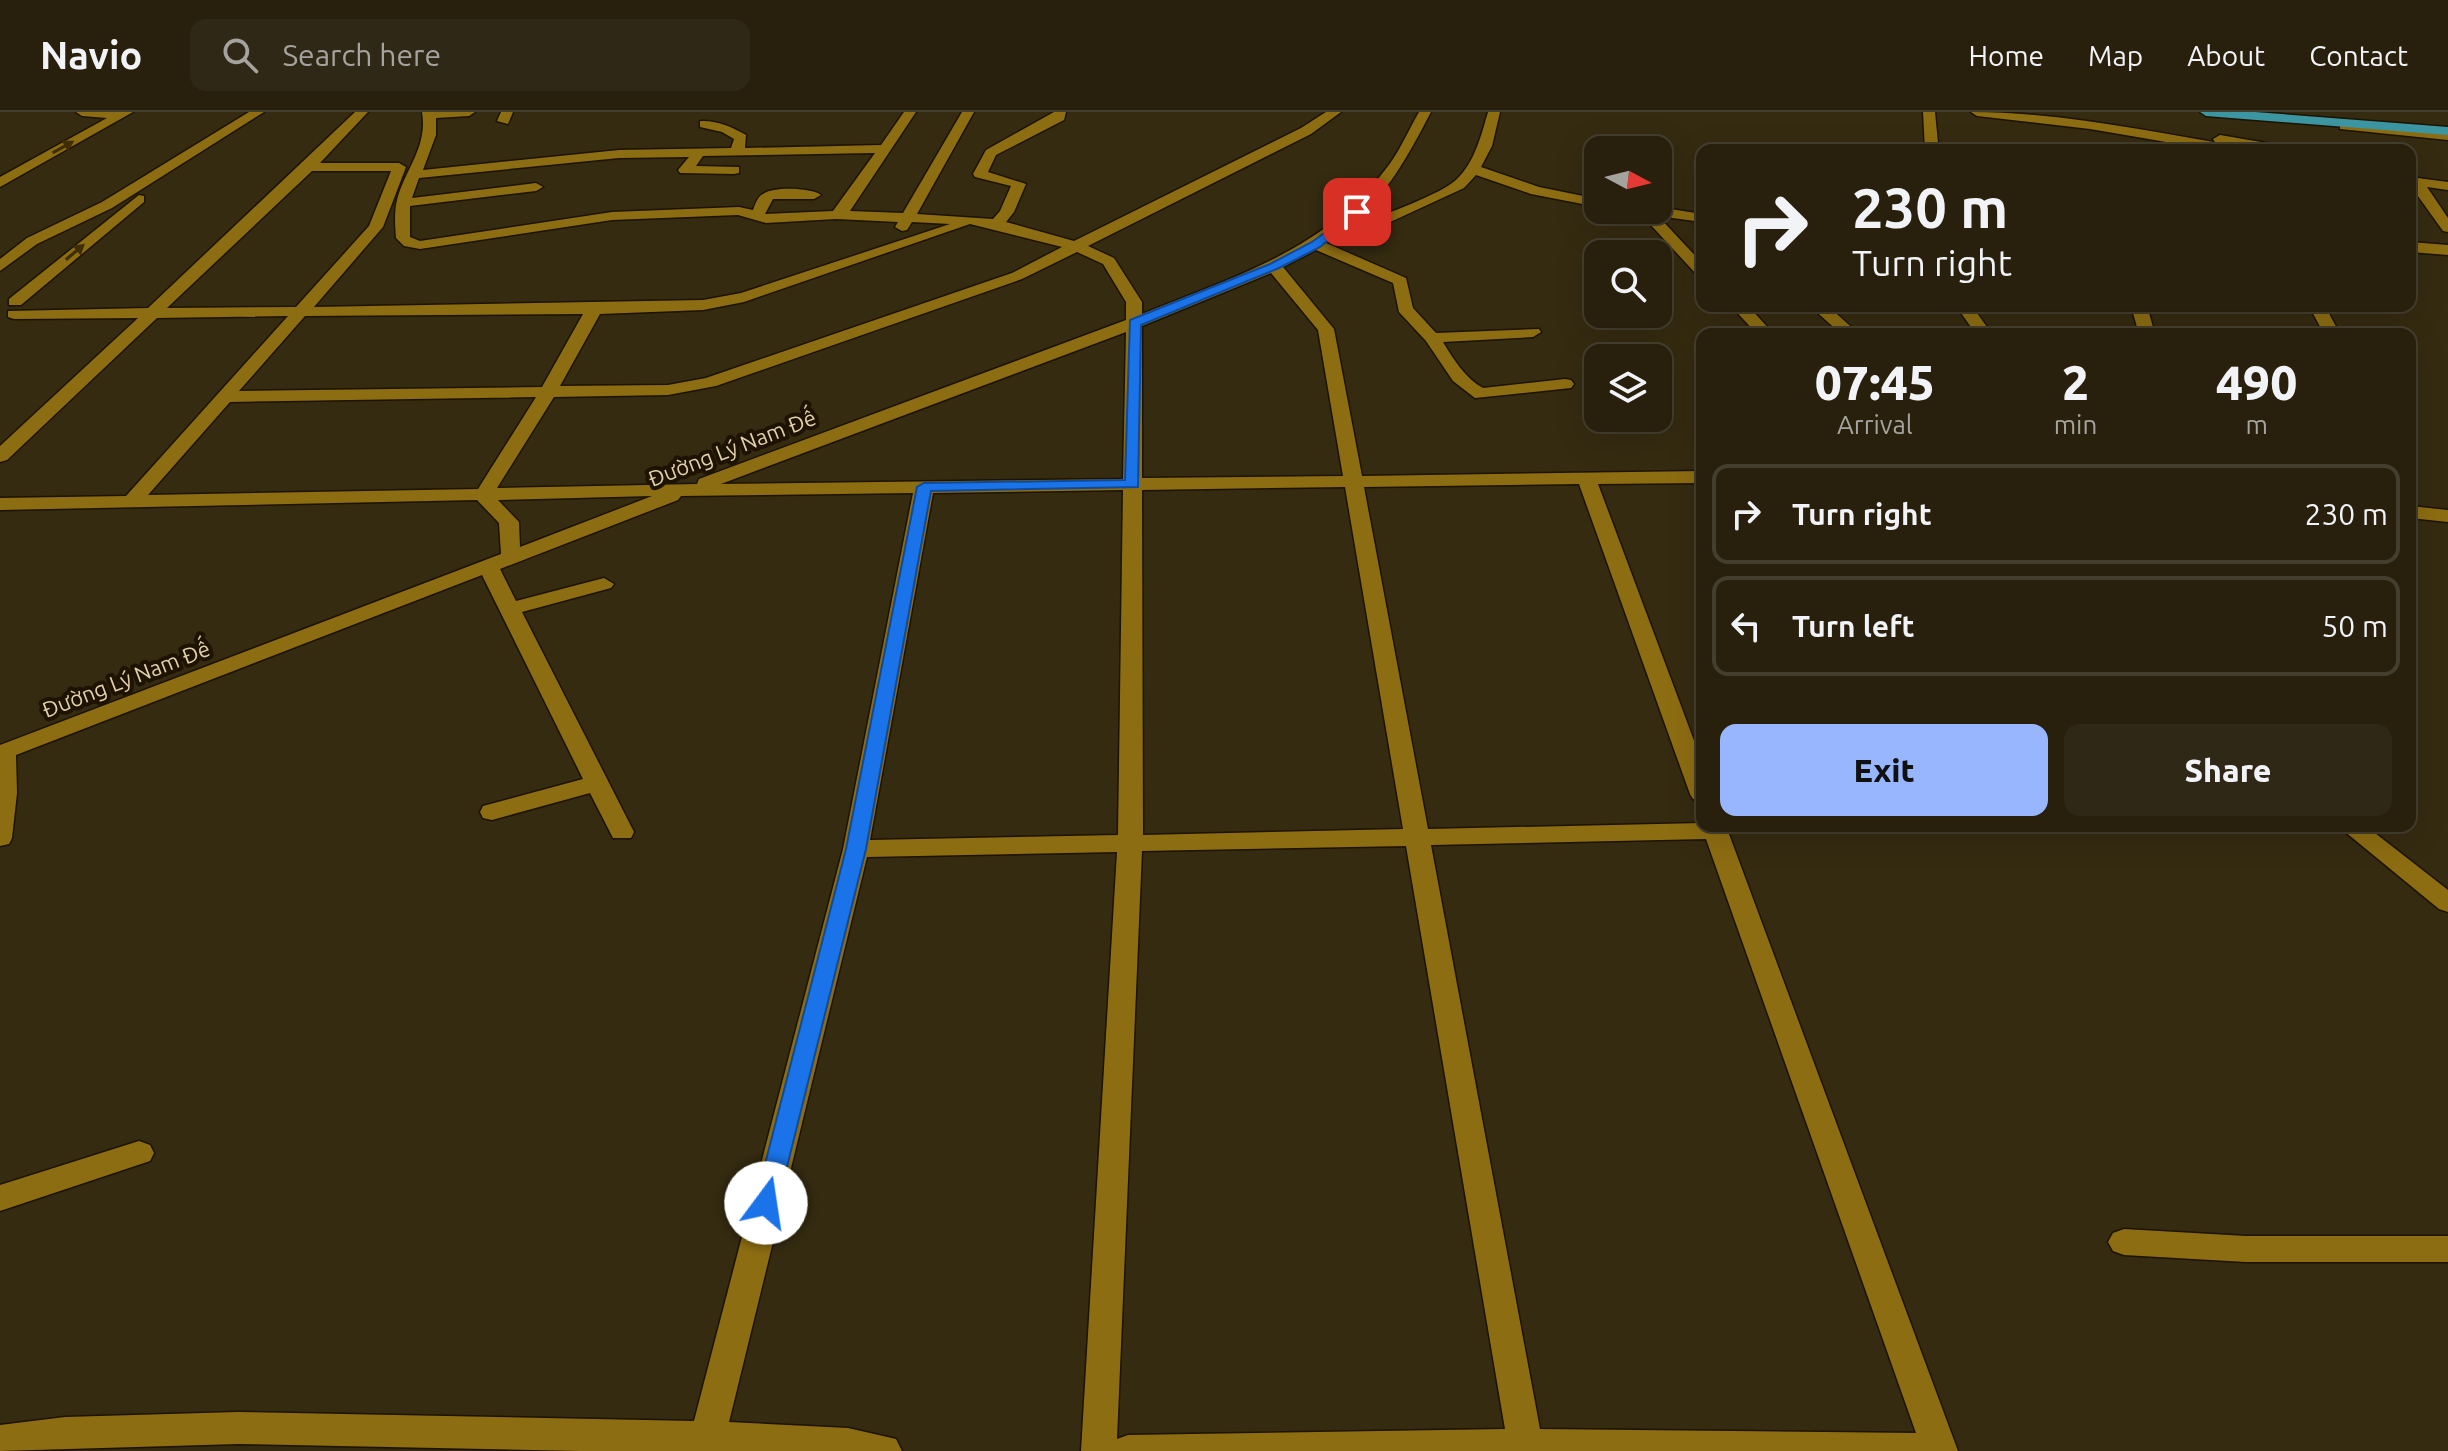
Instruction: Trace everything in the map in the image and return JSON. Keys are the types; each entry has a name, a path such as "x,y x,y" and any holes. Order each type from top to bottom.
{"highway":[{"path":"2206,112 2448,133"}],"street":[{"path":"82,112 124,113"},
{"path":"0,266 32,241 107,205 258,112"},
{"path":"0,456 308,167 362,112"},
{"path":"132,501 376,227 409,169 426,153 429,114 469,112"},
{"path":"836,215 843,211 910,112"},
{"path":"889,250 968,112"},
{"path":"996,224 1007,212 1019,184 980,174 991,153 1059,117 1060,112"},
{"path":"222,397 668,390 710,382 1017,276 1306,131 1335,112"},
{"name":"Đường Lý Nam Đế","path":"2,753 511,557 1134,323 1274,266 1323,239 1357,212 1393,170 1425,112"},
{"path":"1323,239 1380,222 1459,185 1473,169 1485,146 1494,112"},
{"path":"1929,112 1932,144"},
{"path":"1977,112 2090,125 2201,144"},
{"path":"2050,112 2247,144"},
{"path":"2195,112 2448,133"},
{"path":"0,183 124,113"},
{"path":"705,124 737,134 741,138 737,151"},
{"path":"542,147 558,145"},
{"path":"7,309 200,148"},
{"path":"308,167 409,169 572,157 885,149"},
{"path":"409,169 495,151"},
{"path":"699,153 685,170 734,170"},
{"path":"409,169 403,203 403,238 409,243 420,245 612,216 739,211 760,217 908,216 972,220 1078,247 1109,261 1134,302 1130,844 1099,1451"},
{"path":"1473,169 1536,191 1584,200"},
{"path":"2416,182 2448,178"},
{"path":"2416,182 2448,186"},
{"path":"2416,186 2448,228"},
{"path":"403,203 473,200 536,187"},
{"path":"751,234 750,228 760,217 765,199 770,195 814,195"},
{"path":"1672,214 1696,217"},
{"path":"7,309 152,313 594,309 703,305 744,297 972,220"},
{"path":"1658,224 1696,265"},
{"path":"1323,239 1400,281 1405,309 1432,338 1472,391 1481,394 1565,384"},
{"path":"2416,247 2448,250"},
{"path":"1274,266 1326,329 1351,481 1419,838 1525,1448"},
{"path":"483,495 548,392 594,309"},
{"path":"1745,312 1760,328"},
{"path":"1825,312 1844,328"},
{"path":"1432,338 1533,332"},
{"path":"0,504 688,490 1696,477"},
{"path":"1586,478 1696,778"},
{"path":"707,1439 856,849 924,487"},
{"path":"483,495 509,522 511,557"},
{"path":"2416,512 2448,516"},
{"path":"488,566 622,832"},
{"path":"509,609 604,584"},
{"path":"0,838 5,793 2,753"},
{"path":"492,812 597,783"},
{"path":"856,849 1419,838 1696,829"},
{"path":"1128,1451 1525,1448 1939,1450 1716,832"},
{"path":"2358,832 2448,903"},
{"path":"0,1198 139,1153"},
{"path":"2124,1242 2246,1249 2448,1249"},
{"path":"0,1441 65,1433 235,1440 707,1439 778,1445 848,1444 884,1451"}],"route":[{"path":"766,1203 856,849 924,487 1133,484 1134,323 1274,266 1316,244 1357,212"}]}
